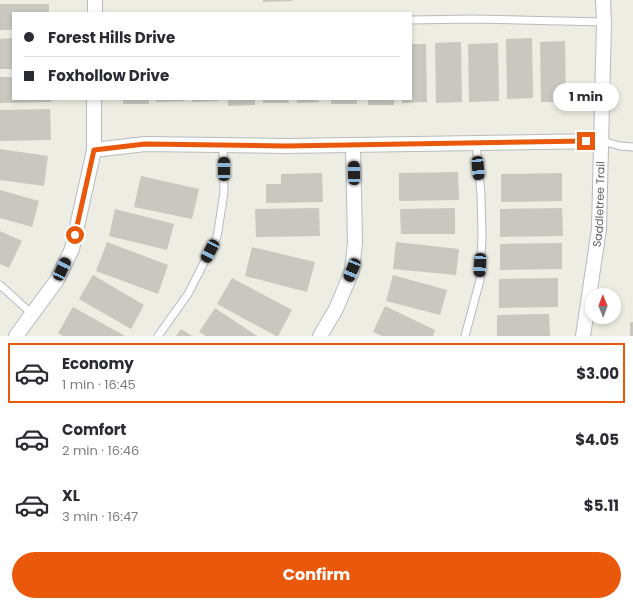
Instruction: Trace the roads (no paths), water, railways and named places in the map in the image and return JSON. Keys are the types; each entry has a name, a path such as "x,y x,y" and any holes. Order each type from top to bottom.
{"street":[{"path":"95,0 95,12"},
{"name":"Saddletree Trail","path":"583,336 599,229 602,141 603,0"},
{"path":"16,336 57,280 72,249 94,150 94,100"},
{"path":"94,150 145,144 286,146 602,141"},
{"path":"320,336 336,309 352,270 355,242 353,145"}],"lane":[{"path":"412,20 473,19 604,22"},
{"path":"602,141 620,146 633,147"},
{"path":"465,336 480,280 482,236 481,194 476,143"},
{"path":"158,336 188,294 217,237 224,194 223,145"},
{"path":"0,286 32,314"}]}
